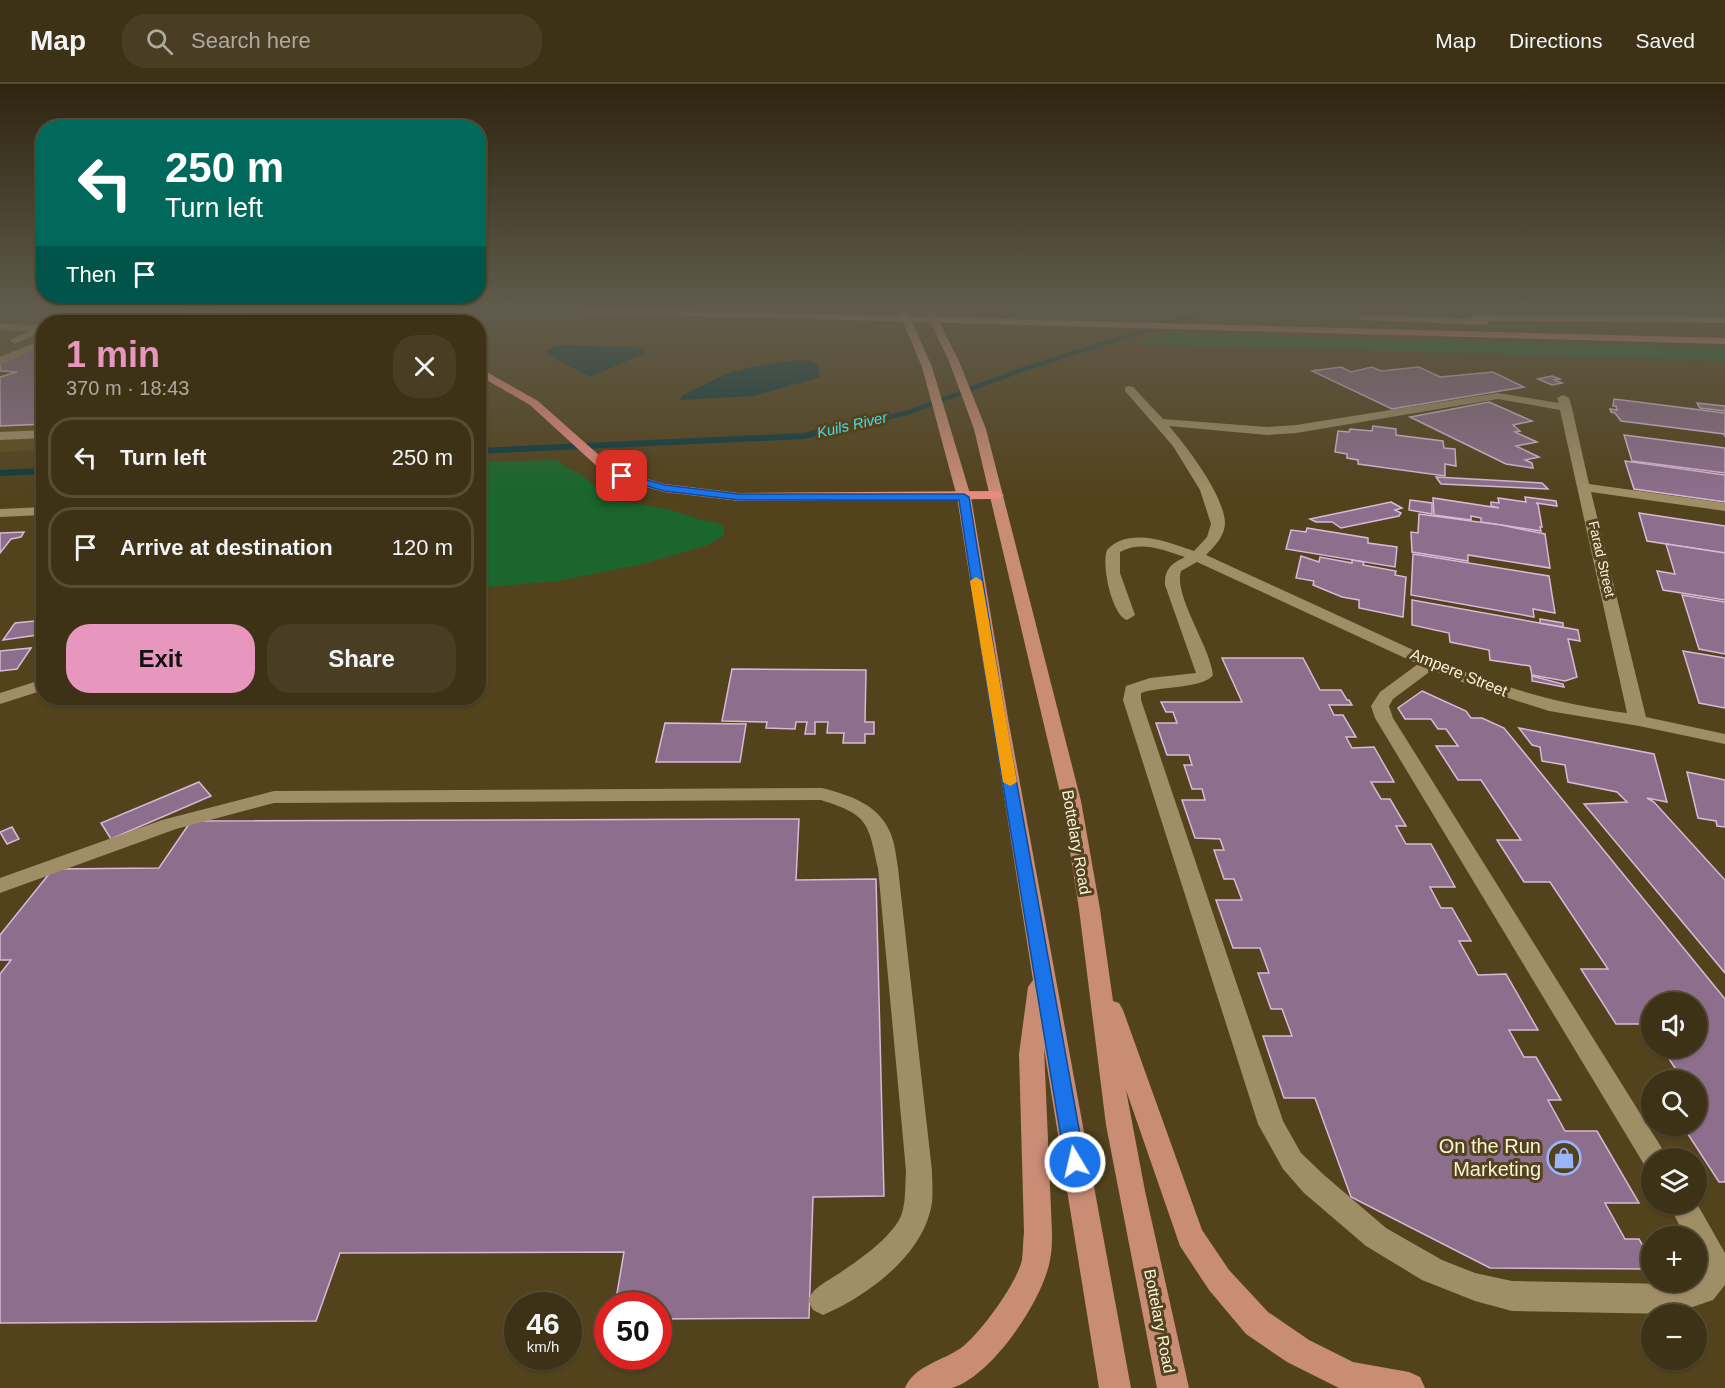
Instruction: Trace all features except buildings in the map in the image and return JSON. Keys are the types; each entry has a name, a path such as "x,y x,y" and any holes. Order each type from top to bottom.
{"highway":[{"path":"486,374 511,387 554,419 593,458 622,476 664,488 739,497 997,495"}],"main road":[{"path":"928,371 964,497 999,718 1115,1388"},
{"name":"Bottelary Road","path":"958,371 980,429 1038,673 1057,741 1081,858 1119,1126 1173,1388"},
{"path":"921,1388 973,1358 1003,1323 1027,1287 1036,1260 1038,1232 1031,1054 1043,971"},
{"path":"1097,971 1190,1237 1203,1260 1257,1323 1298,1351 1350,1377 1409,1388"}],"street":[{"path":"1129,388 1189,456 1207,489 1218,523 1215,537 1203,558 1178,564 1172,573 1172,585 1206,672 1199,678 1143,685 1132,690 1132,699 1270,1124 1292,1161 1314,1184 1376,1238 1432,1270 1475,1287 1512,1296 1672,1299 1703,1290 1713,1279 1713,1258 1688,1214"},
{"name":"Farad Street","path":"1159,422 1277,430 1498,396 1564,403 1586,487 1638,721"},
{"path":"0,436 36,434"},
{"path":"1586,487 1725,507"},
{"path":"0,513 36,511"},
{"name":"Ampere Street","path":"1127,615 1114,579 1111,558 1115,549 1126,543 1140,541 1203,558 1478,682 1556,707 1725,739"},
{"path":"1432,662 1386,696 1380,706 1384,718 1648,1148"},
{"path":"0,699 36,687"},
{"path":"0,886 74,857 202,813 274,798 822,794 846,801 866,814 879,830 888,868 919,1171 916,1214 907,1233 856,1281 823,1300"}],"shaded area":[{"path":"0,371 36,371 36,450 0,452"}],"green space":[{"path":"556,460 587,479 603,494 618,501 667,509 701,520 712,521 720,524 724,529 724,535 708,545 642,564 558,581 486,587 486,462"}],"water":[{"path":"578,371 604,371 590,377"},
{"path":"738,371 819,371 820,377 754,396 680,400 683,395 726,374"}],"waterway":[{"name":"Kuils River","path":"808,435 907,413 1019,371"},
{"name":"Kuils River","path":"486,451 804,436 815,433"},
{"name":"Kuils River","path":"0,473 36,471"}],"slow traffic":[{"path":"976,581 1010,782"}],"place":[{"name":"On the Run Marketing","path":"1564,1158"}],"route":[{"path":"622,476 664,488 705,495 964,497 999,718 1075,1162"}]}
